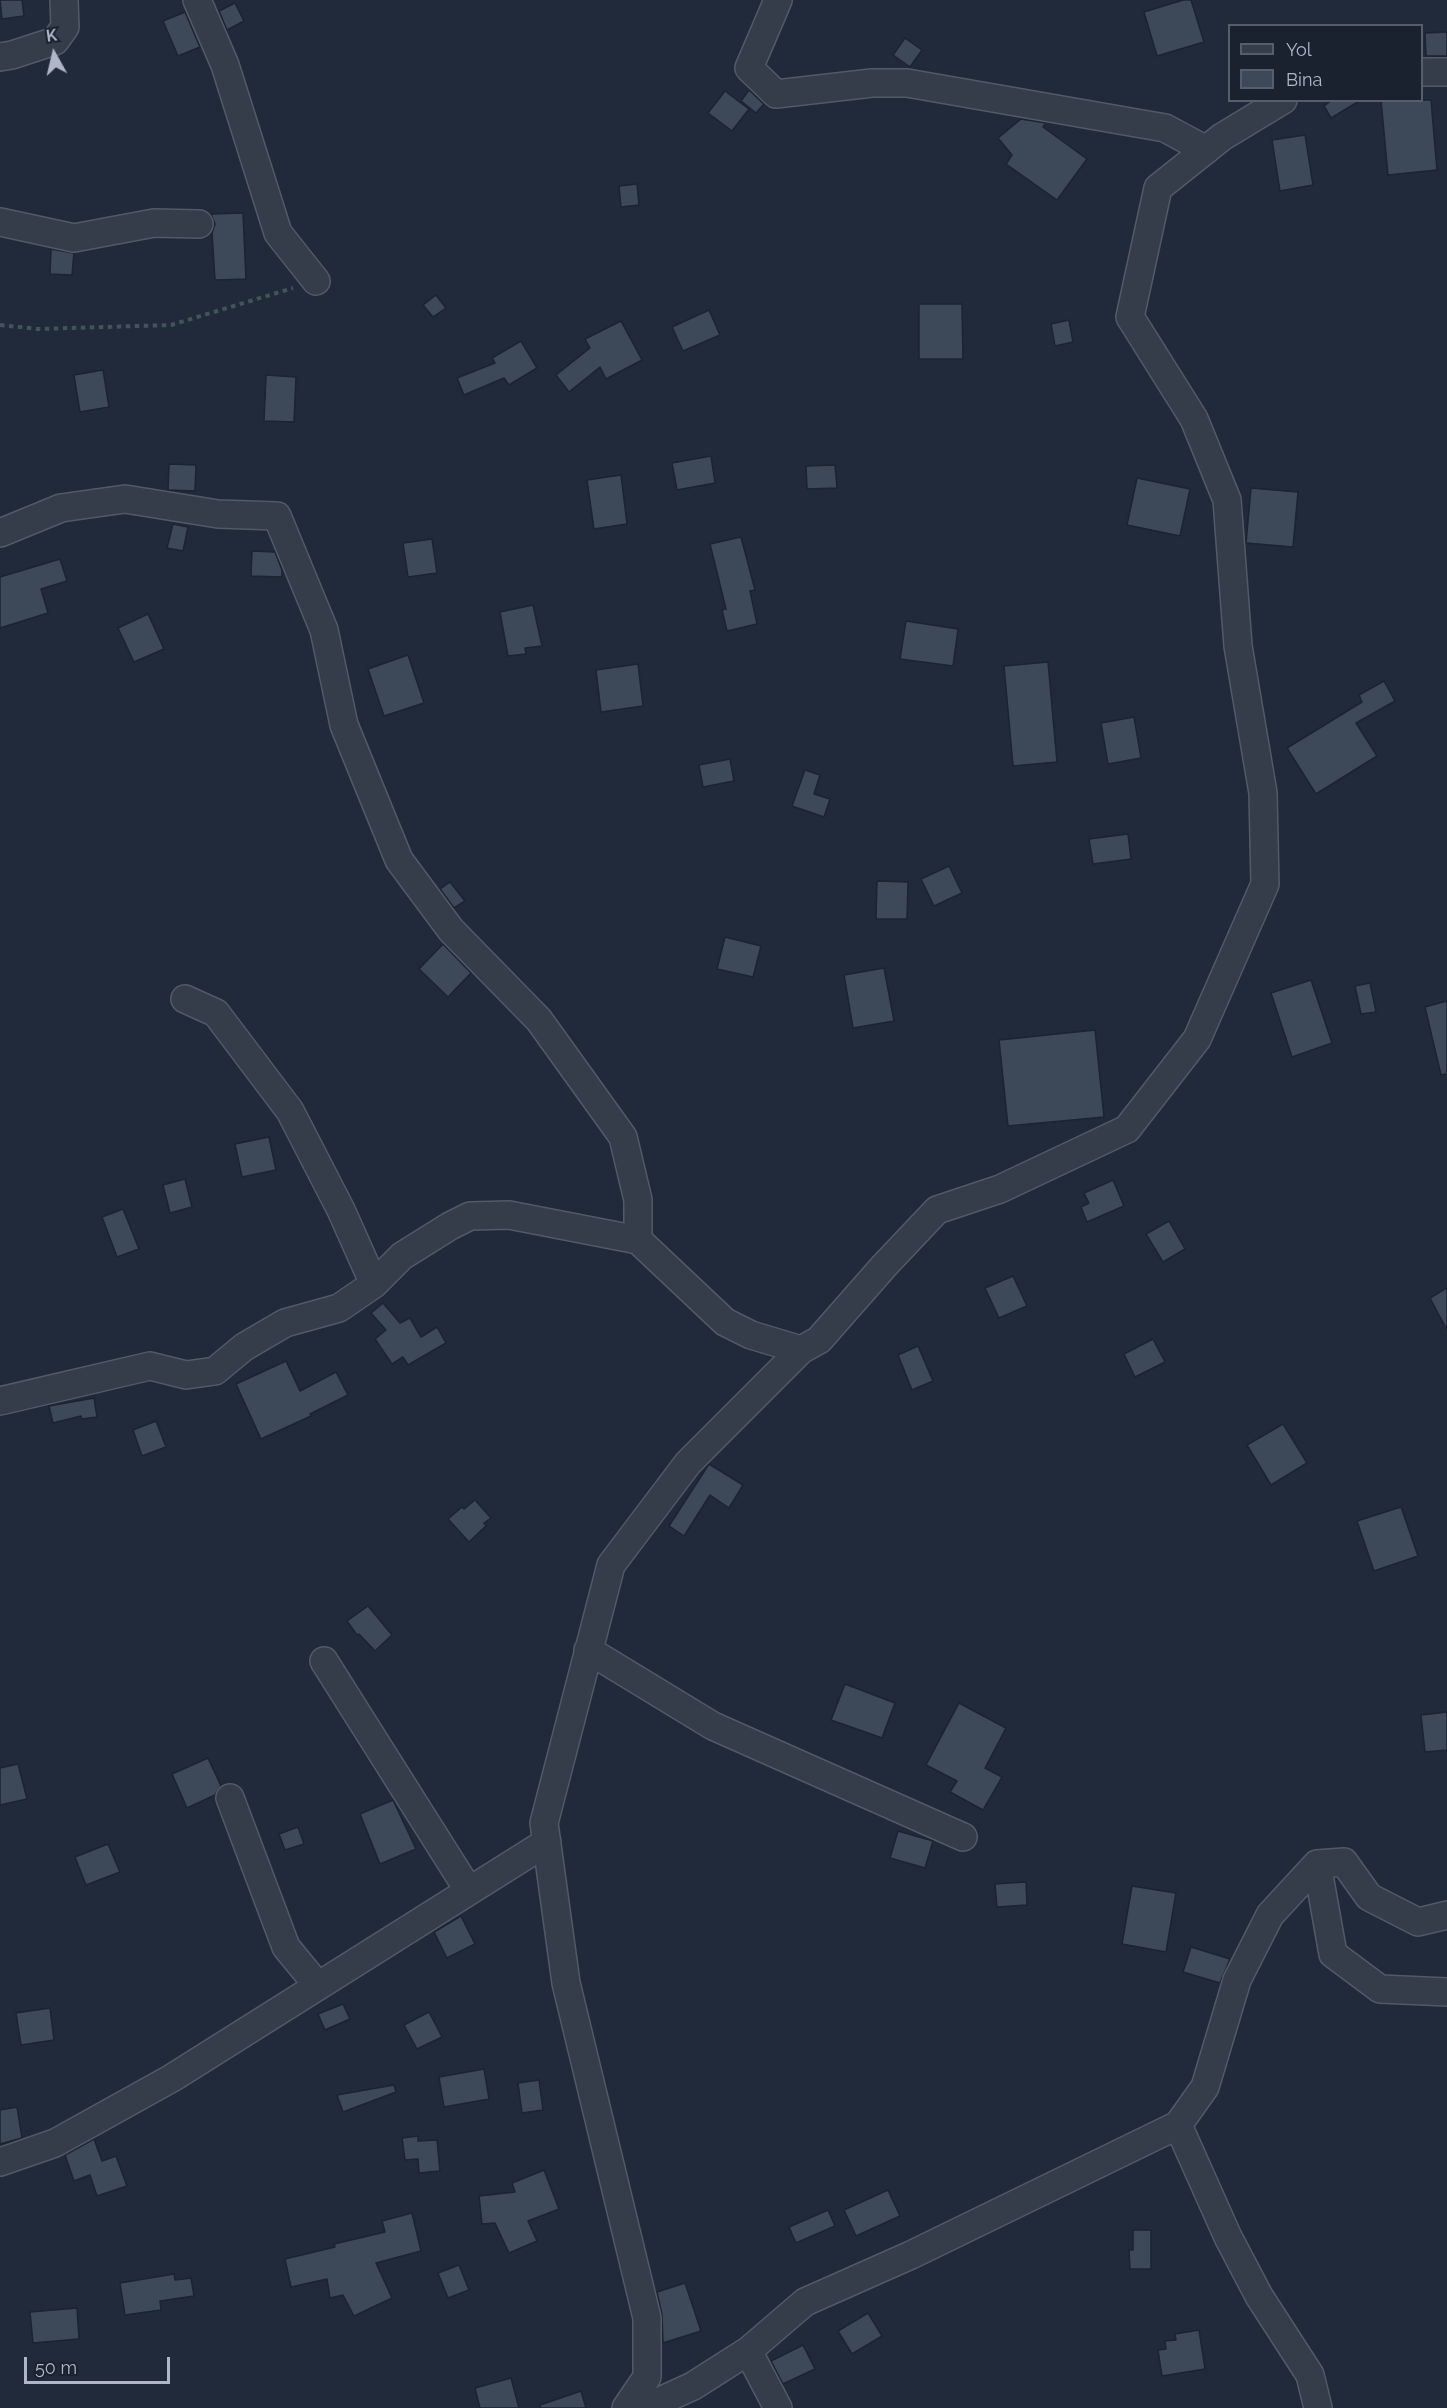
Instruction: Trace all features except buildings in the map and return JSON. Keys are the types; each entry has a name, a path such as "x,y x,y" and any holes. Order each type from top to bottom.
{"street":[{"path":"0,57 55,41 65,27 64,0"},
{"path":"198,0 225,65 278,233 316,281"},
{"path":"778,0 748,69 776,94 872,83 907,83 1165,128 1206,150"},
{"path":"1423,72 1447,72"},
{"path":"626,2408 647,2377 647,2318 566,1983 544,1823 611,1565 688,1462 801,1350 819,1340 937,1210 1000,1189 1127,1129 1197,1039 1265,884 1263,793 1238,646 1227,500 1194,419 1130,317 1158,189 1222,137 1280,102"},
{"path":"0,222 74,238 154,223 199,224"},
{"path":"0,533 61,508 125,499 218,514 277,516 324,630 344,725 399,860 451,930 539,1020 623,1137 638,1200 638,1240"},
{"path":"185,999 216,1013 290,1111 374,1284"},
{"path":"0,1401 150,1366 186,1375 214,1371 244,1347 285,1323 339,1308 374,1284 402,1256 470,1216 509,1215 638,1240 725,1322 751,1335 801,1350"},
{"path":"588,1650 713,1726 963,1837"},
{"path":"324,1661 469,1891"},
{"path":"230,1798 286,1947 318,1986"},
{"path":"0,2162 55,2143 172,2078 547,1842"},
{"path":"645,2408 693,2386 748,2351 805,2302 911,2255 1178,2125 1205,2087 1237,1980 1270,1916 1317,1864 1344,1862 1369,1897 1418,1922 1447,1915"},
{"path":"1317,1864 1333,1954 1380,1989 1447,1992"},
{"path":"1178,2125 1228,2237 1258,2295 1310,2375 1318,2408"},
{"path":"748,2351 778,2408"}],"path":[{"path":"0,325 38,329 171,325 316,281"}]}
